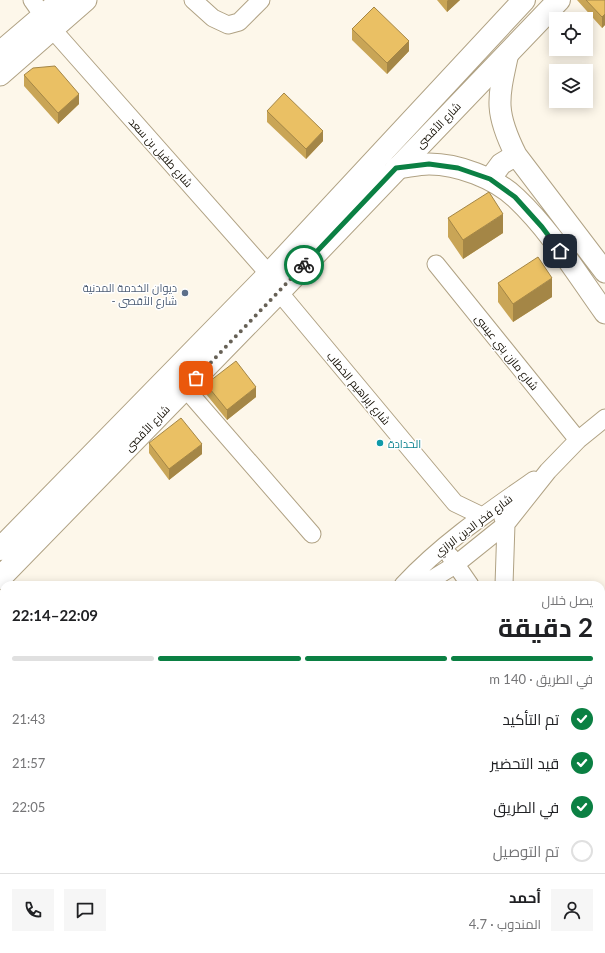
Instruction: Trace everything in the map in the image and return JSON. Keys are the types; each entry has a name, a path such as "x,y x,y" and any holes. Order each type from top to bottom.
{"main road":[{"name":"شارع الأقصى","path":"0,578 186,388 274,283 524,0"},
{"name":"شارع الأقصى","path":"0,549 274,283 396,168 559,0"}],"street":[{"path":"0,52 61,0"},
{"path":"0,75 43,16 86,0"},
{"path":"193,0 213,18 228,25 239,22 261,0"},
{"name":"شارع طفيل بن سعد","path":"43,16 274,283"},
{"path":"508,53 500,91 499,107 502,123 516,155 605,272"},
{"path":"490,179 501,164 516,155"},
{"path":"396,168 429,164 443,165 490,179 515,197 542,227 605,314"},
{"name":"شارع مازن بني عيسى","path":"436,264 578,440"},
{"name":"شارع إبراهيم الخطاب","path":"274,283 455,503 461,534"},
{"path":"186,388 312,534"},
{"name":"شارع فخر الدين الرازي","path":"425,581 434,578 455,565 506,524 548,471 578,440 605,418"},
{"name":"شارع فخر الدين الرازي","path":"408,581 423,564 444,547 489,512 548,471"},
{"name":"شارع إبراهيم الخطاب","path":"455,503 489,512"},
{"path":"489,512 506,524 504,581"},
{"path":"444,547 467,581"}],"building":[{"path":"586,0 605,0 605,14 602,17"},
{"path":"374,7 409,41 387,63 352,29"},
{"path":"55,66 79,94 58,113 24,75 33,68"},
{"path":"284,93 323,131 306,149 267,111"},
{"path":"489,192 503,214 463,240 448,218"},
{"path":"538,257 552,278 513,304 498,283"},
{"path":"236,361 256,387 227,410 206,384"},
{"path":"181,418 202,444 169,469 149,443"}],"way so far":[{"path":"196,378 304,265"}],"place":[{"name":"ديوان الخدمة المدنية - شارع الأقصى","path":"185,293"},
{"name":"الحدادة","path":"380,443"}],"route":[{"path":"304,265 396,168 429,164 458,168 490,179 515,197 542,227 560,251"}]}
